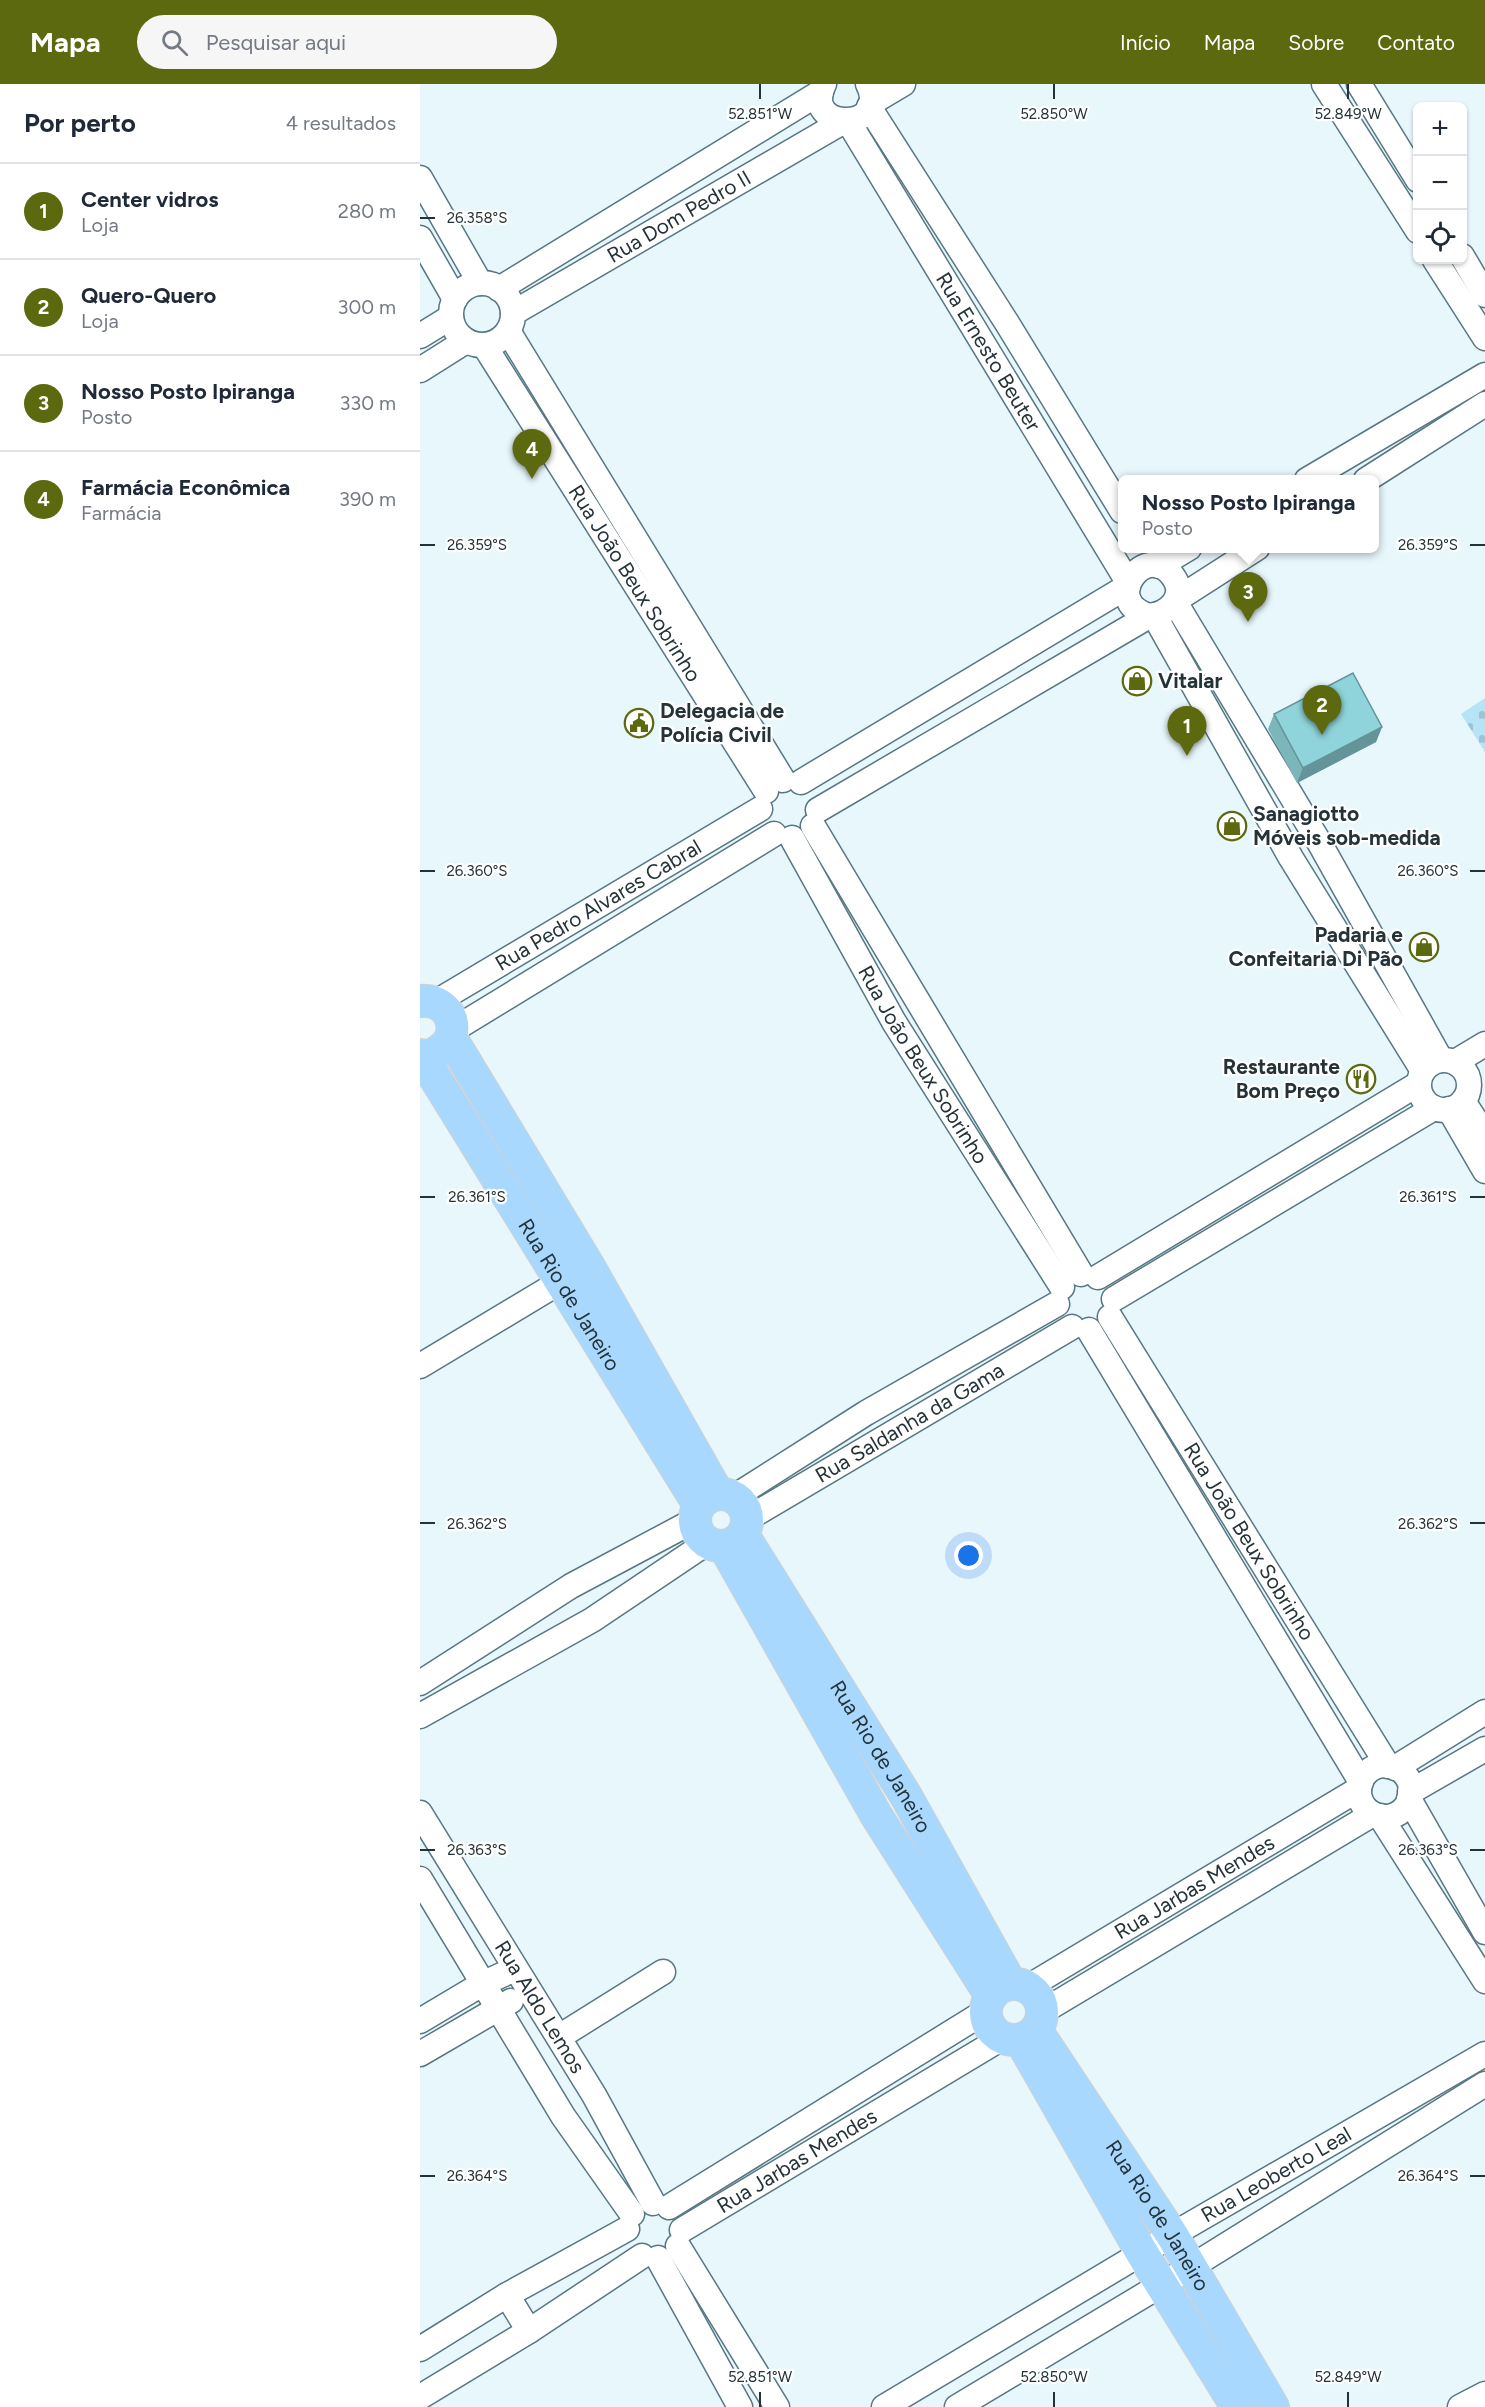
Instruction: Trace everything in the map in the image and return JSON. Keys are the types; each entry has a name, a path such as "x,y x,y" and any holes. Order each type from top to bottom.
{"main road":[{"name":"Rua Rio de Janeiro","path":"426,997 449,1013 452,1034 569,1234 876,1815 1172,2235 1273,2407"},
{"path":"421,1054 439,1051 452,1034"},
{"name":"Rua Rio de Janeiro","path":"421,1054 560,1282 906,1796 1015,2012 1142,2253 1237,2407"},
{"path":"541,1251 569,1234"},
{"path":"876,1815 906,1796"}],"street":[{"path":"869,98 903,84"},
{"path":"1324,84 1413,223"},
{"path":"1359,84 1413,172"},
{"name":"Rua Dom Pedro II","path":"490,286 821,87"},
{"name":"Rua Ernesto Beuter","path":"821,87 824,108 836,119 846,121 1128,584"},
{"name":"Rua Dom Pedro II","path":"511,322 846,121 861,117 869,98"},
{"name":"Rua Ernesto Beuter","path":"869,98 1118,505"},
{"path":"1360,141 1386,127"},
{"path":"420,178 490,286"},
{"path":"420,238 453,308 453,327 475,343"},
{"path":"1438,264 1485,338"},
{"path":"1467,264 1485,295"},
{"path":"420,336 453,308 470,285 490,286 506,295 511,322 493,343 475,343 420,370"},
{"name":"Rua João Beux Sobrinho","path":"511,322 777,791"},
{"name":"Rua João Beux Sobrinho","path":"475,343 777,791"},
{"path":"1315,475 1485,375"},
{"path":"1374,475 1485,404"},
{"path":"1177,553 1153,560 1133,574 1128,584 1127,594 1131,605 1141,613 1152,615 1291,858 1434,1069"},
{"path":"1175,601 1251,553"},
{"path":"815,818 814,794 777,791 761,819 783,836 800,836 815,818 967,723 1152,615 1170,609 1178,589 1176,579 1167,569 1153,560"},
{"name":"Rua Pedro Alvares Cabral","path":"426,997 777,791 949,694 1128,584"},
{"path":"1175,601 1319,842 1434,1069 1423,1098 1460,1096"},
{"path":"1018,652 1036,682"},
{"path":"949,694 967,723"},
{"name":"Rua João Beux Sobrinho","path":"815,818 1075,1285 1065,1321 1081,1329 1360,1785"},
{"name":"Rua João Beux Sobrinho","path":"783,836 894,1022 1075,1285 1111,1290 1112,1308 1391,1766"},
{"name":"Rua Pedro Alvares Cabral","path":"452,1034 783,836"},
{"name":"Rua Saldanha da Gama","path":"420,1716 592,1620 721,1520 866,1413 1434,1069 1485,1044"},
{"path":"1434,1069 1466,1072 1460,1096 1485,1171"},
{"path":"1460,1096 1485,1135"},
{"path":"1112,1308 1460,1096"},
{"path":"420,1366 560,1282"},
{"name":"Rua Saldanha da Gama","path":"420,1683 571,1586 721,1520 883,1440 1081,1329 1104,1323 1112,1308"},
{"path":"866,1413 883,1440"},
{"path":"571,1586 592,1620"},
{"path":"1485,1712 1391,1766 1371,1769 1360,1785 1362,1803 1376,1815 1485,1981"},
{"path":"1376,1815 1395,1815 1410,1796 1485,1749"},
{"path":"1391,1766 1407,1777 1410,1796 1485,1932"},
{"name":"Rua Jarbas Mendes","path":"420,2397 665,2247 1015,2012 1360,1785"},
{"name":"Rua Aldo Lemos","path":"420,1813 451,1860 528,1992 559,2037 594,2095 645,2214"},
{"name":"Rua Jarbas Mendes","path":"420,2349 645,2214 1376,1815"},
{"path":"421,1880 451,1860"},
{"name":"Rua Aldo Lemos","path":"421,1880 563,2116 645,2214"},
{"path":"420,2021 514,1968"},
{"path":"559,2037 663,1972"},
{"path":"420,2054 528,1992"},
{"name":"Rua Leoberto Leal","path":"884,2407 1172,2235 1485,2055"},
{"name":"Rua Leoberto Leal","path":"957,2407 1191,2267 1485,2084"},
{"path":"563,2116 594,2095"},
{"path":"665,2247 630,2245 645,2214 676,2213 665,2247 740,2407"},
{"path":"665,2247 777,2407"},
{"path":"507,2295 529,2331"}],"green space":[{"path":"1485,698 1485,752 1461,714"}],"building":[{"path":"1353,673 1382,727 1303,768 1274,714"}],"place":[{"name":"Farmácia Econômica","path":"532,479"},
{"name":"Nosso Posto Ipiranga","path":"1248,622"},
{"name":"Vitalar","path":"1137,681"},
{"name":"Delegacia de Polícia Civil","path":"639,723"},
{"name":"Quero-Quero","path":"1322,735"},
{"name":"Center vidros","path":"1187,756"},
{"name":"Sanagiotto Móveis sob-medida","path":"1232,826"},
{"name":"Padaria e Confeitaria Di Pão","path":"1424,947"},
{"name":"Restaurante Bom Preço","path":"1361,1079"}]}
